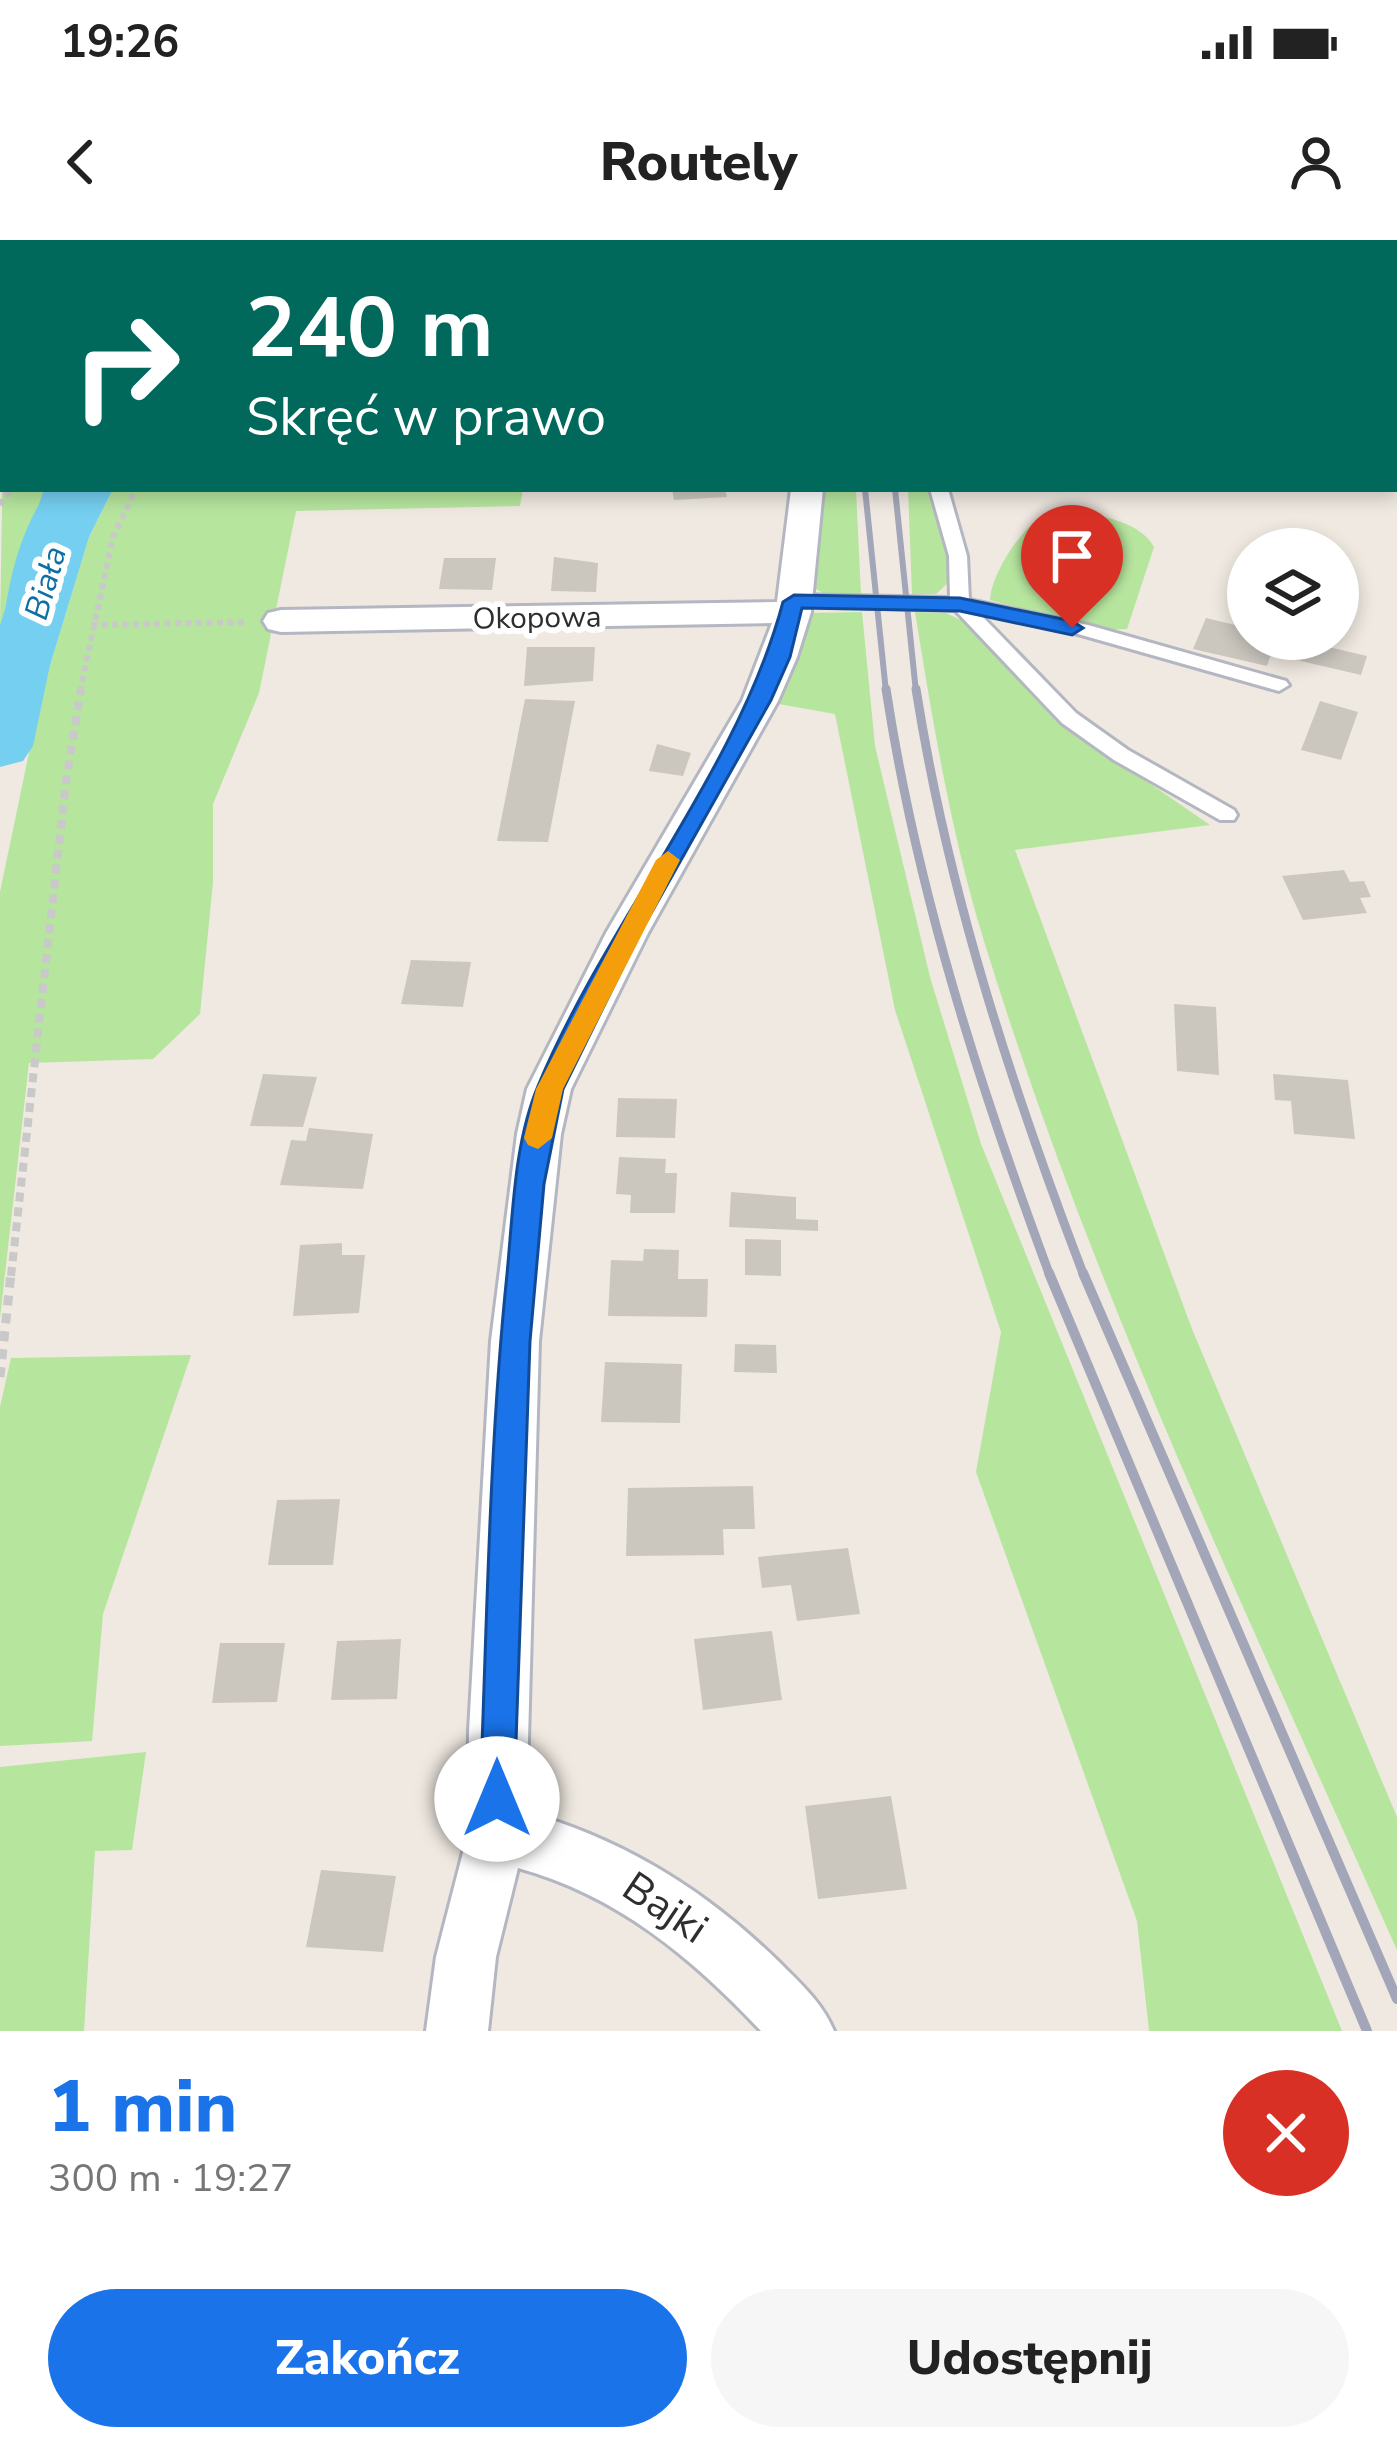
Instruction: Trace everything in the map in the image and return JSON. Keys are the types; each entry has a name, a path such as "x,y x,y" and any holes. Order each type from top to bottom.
{"street":[{"path":"457,2031 466,1958 497,1833 497,1731 515,1341 530,1184 549,1089 627,933 760,700 793,607 807,492"},
{"name":"Okopowa","path":"281,621 793,607"},
{"name":"Bajki","path":"497,1833 552,1846 598,1865 689,1917 803,2031"}],"lane":[{"path":"940,492 958,556 960,604 1069,718 1121,755 1227,814"},
{"path":"793,607 960,604 1133,639 1280,685"}],"path":[{"path":"0,1377 66,781 91,625 113,537 135,492"},
{"path":"91,625 281,621"}],"green space":[{"path":"2,492 48,492 0,626"},
{"path":"112,492 522,492 520,506 296,511 259,693 213,804 213,882 200,1014 153,1059 29,1063 0,1318 0,892 41,695 89,537"},
{"path":"821,492 856,492 861,595 825,594 809,585"},
{"path":"908,492 930,492 950,581 936,594 912,594"},
{"path":"1051,512 1123,522 1154,547 1127,629 1099,630 990,600 1011,550 1030,526"},
{"path":"862,612 875,746 930,977 981,1144 1342,2031 1149,2031 1137,1921 976,1472 1001,1332 895,1010 835,714 773,703 803,618 811,613"},
{"path":"915,612 946,613 965,622 1058,720 1210,825 1015,850 1192,1329 1397,1817 1397,1950 1175,1452 1026,1071 962,860"},
{"path":"191,1355 103,1614 92,1741 0,1746 0,1407 11,1358"},
{"path":"146,1752 132,1850 95,1851 84,2031 0,2031 0,1767"}],"water":[{"path":"47,492 112,492 89,537 41,695 0,698 9,590 35,512"}],"building":[{"path":"673,492 726,492 727,497 674,500"},
{"path":"554,557 598,563 596,592 551,591"},
{"path":"444,558 496,558 492,590 439,589"},
{"path":"1206,618 1227,623 1227,657 1193,649"},
{"path":"527,647 595,647 593,681 524,686"},
{"path":"1367,656 1361,675 1297,660"},
{"path":"525,699 575,701 548,842 497,841"},
{"path":"1320,701 1358,712 1341,760 1301,750"},
{"path":"657,744 691,753 683,776 649,771"},
{"path":"1344,870 1350,882 1364,881 1371,897 1360,898 1367,913 1303,920 1282,876"},
{"path":"411,960 471,962 463,1007 401,1004"},
{"path":"1174,1004 1216,1007 1219,1075 1177,1071"},
{"path":"263,1074 317,1077 303,1127 250,1126"},
{"path":"1273,1074 1348,1080 1355,1139 1294,1134 1291,1101 1275,1100"},
{"path":"618,1098 677,1099 675,1138 616,1137"},
{"path":"309,1128 373,1134 363,1189 280,1185 291,1140 306,1141"},
{"path":"619,1157 666,1159 665,1173 677,1173 675,1213 630,1213 631,1195 616,1194"},
{"path":"731,1192 796,1197 796,1219 818,1220 818,1231 729,1227"},
{"path":"745,1239 781,1240 781,1276 745,1275"},
{"path":"342,1243 342,1255 365,1255 359,1313 293,1316 300,1245"},
{"path":"644,1249 679,1250 678,1279 708,1279 707,1317 608,1316 611,1260 643,1261"},
{"path":"735,1344 776,1345 777,1373 734,1372"},
{"path":"605,1362 682,1364 680,1423 601,1422"},
{"path":"753,1486 755,1529 723,1529 724,1555 626,1556 628,1488"},
{"path":"340,1499 333,1565 268,1565 277,1500"},
{"path":"848,1548 860,1614 797,1621 791,1585 762,1588 758,1557"},
{"path":"772,1631 782,1700 703,1710 694,1639"},
{"path":"401,1639 397,1699 331,1700 337,1641"},
{"path":"220,1643 285,1643 277,1702 212,1703"},
{"path":"891,1796 907,1889 818,1899 805,1806"},
{"path":"321,1870 396,1876 383,1952 306,1947"}],"waterway":[{"name":"Biała","path":"0,746 20,660 72,492"}],"railway":[{"path":"865,492 886,692"},
{"path":"895,492 916,692"},
{"path":"886,689 915,840 953,987 1050,1276"},
{"path":"916,689 964,914 1031,1132 1084,1276"},
{"path":"1049,1273 1367,2031"},
{"path":"1083,1273 1397,1999"}],"slow traffic":[{"path":"538,1138 549,1089 668,860"}],"route":[{"path":"497,1799 515,1341 530,1184 549,1089 627,933 760,700 779,657 794,602 960,604 1072,628"}]}
